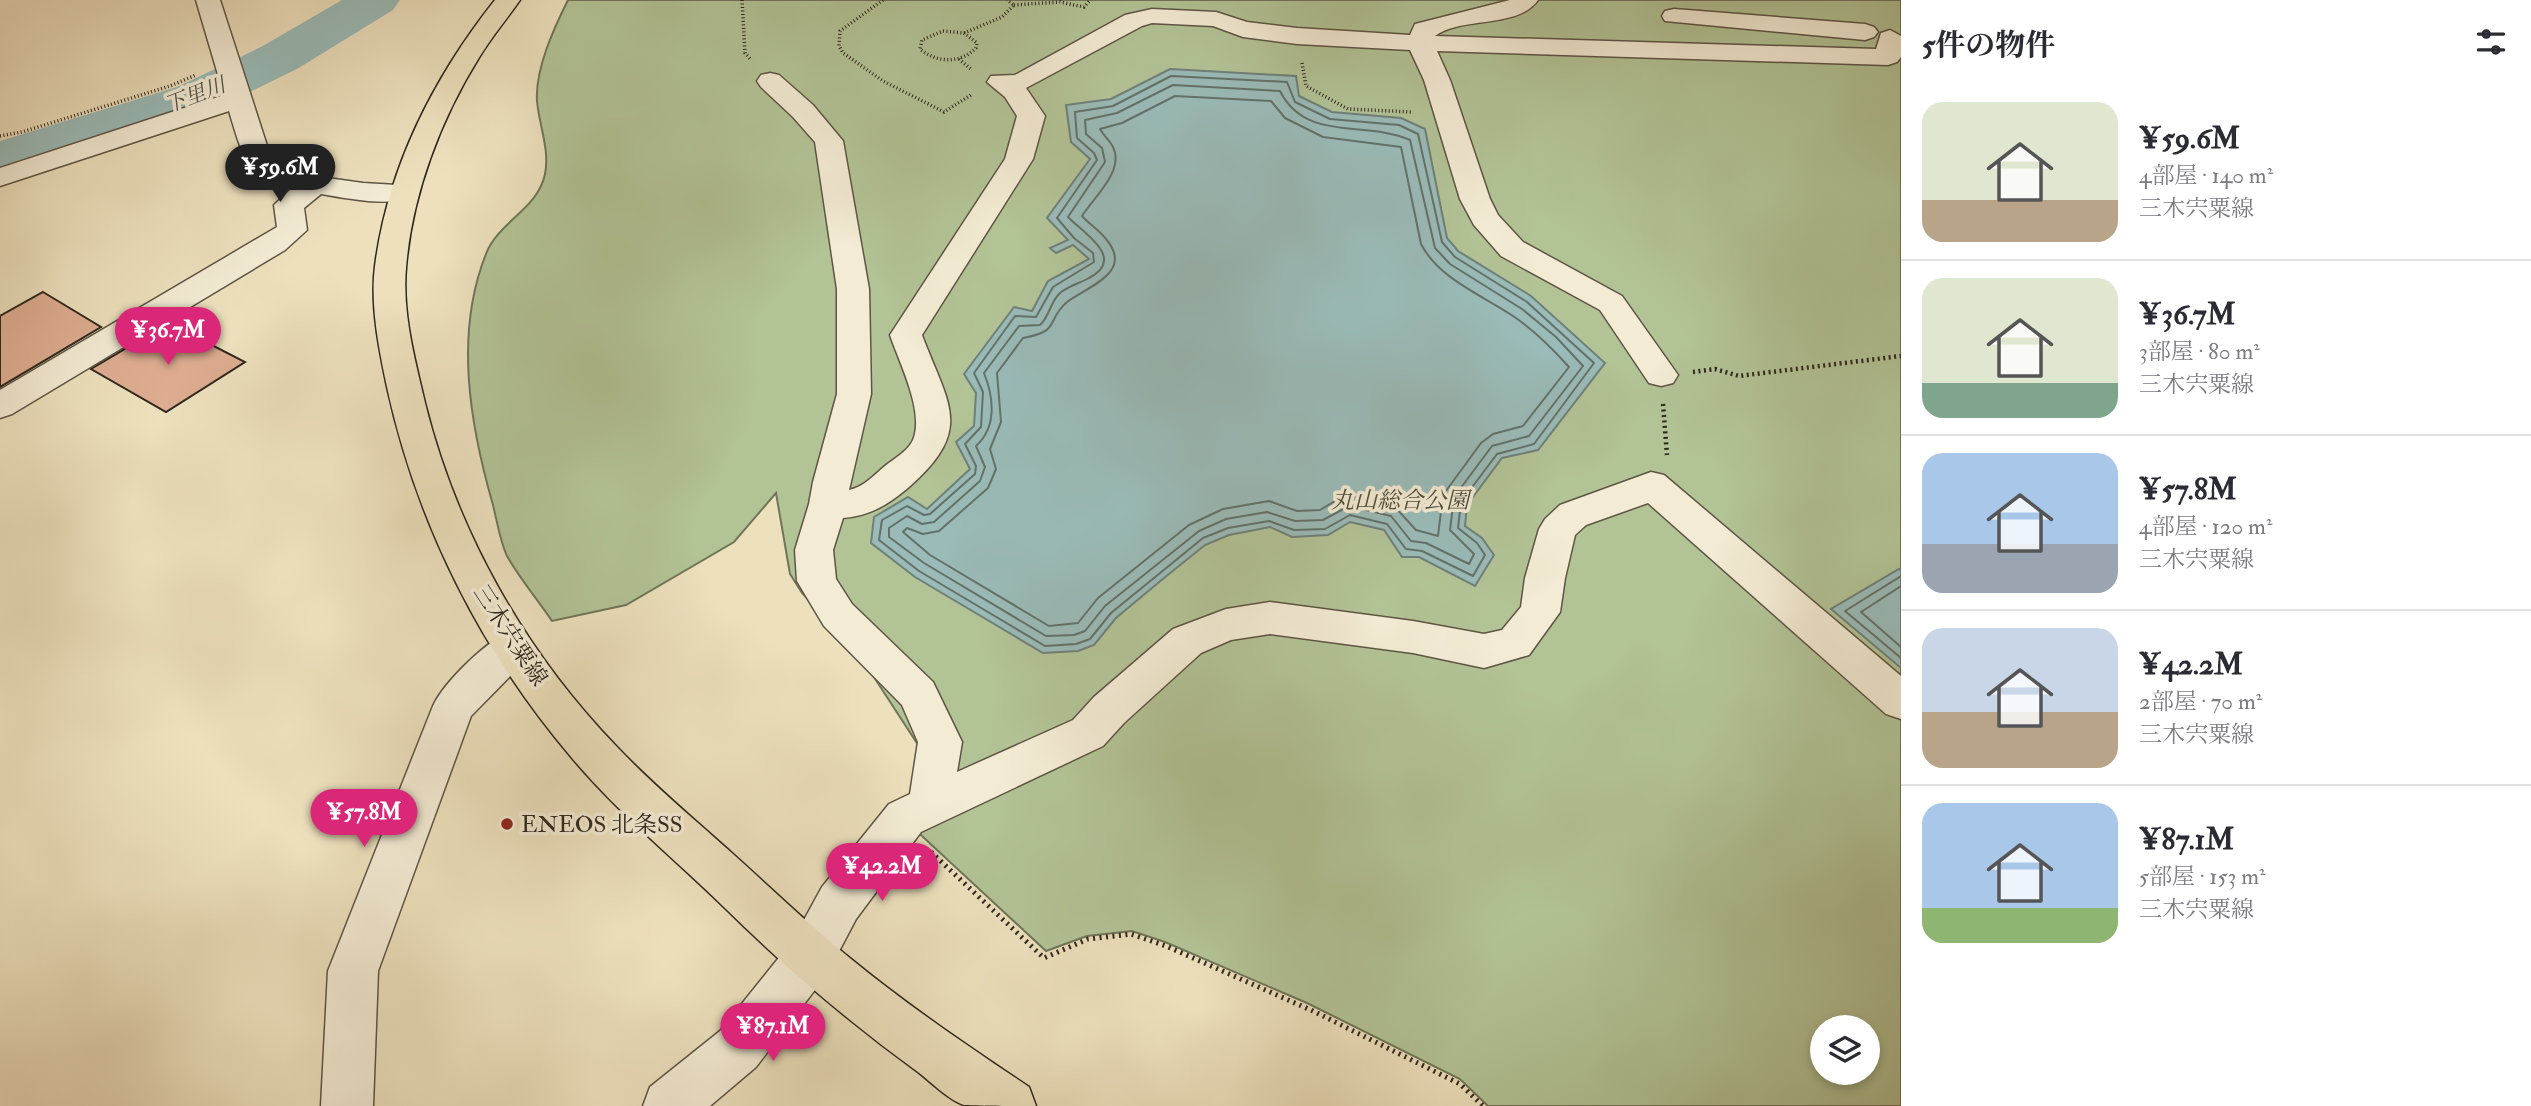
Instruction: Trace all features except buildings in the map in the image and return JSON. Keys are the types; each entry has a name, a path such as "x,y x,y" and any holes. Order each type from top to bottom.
{"main road":[{"name":"三木宍粟線","path":"508,0 476,39 445,89 422,140 404,192 390,274 395,340 410,417 437,501 463,558 513,647 584,741 655,813 810,957 888,1019 1010,1106"}],"street":[{"path":"208,0 257,158 283,180 363,192 404,192"},
{"path":"1526,0 1513,9 1489,12 1424,29 1420,43 1437,80 1475,199 1485,219 1513,248 1611,303 1661,375"},
{"path":"828,504 851,505 879,494 916,460 931,440 931,414 924,380 906,335 1019,159 1031,116 1015,92 1000,82 1023,81 1142,18 1216,19 1243,29 1297,36 1420,43 1888,57 1895,39 1864,32 1674,16"},
{"path":"670,1106 738,1049 810,957 839,903 932,793 940,742 918,694 838,615 817,581 814,550 828,504 831,482 854,394 853,289 829,141 803,111 770,81"},
{"path":"0,177 239,99"},
{"path":"0,407 274,243 292,230 289,205 313,186"},
{"path":"916,814 1088,733 1109,710 1187,641 1226,625 1270,618 1413,637 1484,651 1515,643 1541,612 1545,578 1558,529 1573,515 1651,485 1901,701"},
{"path":"347,1106 353,971 454,706 513,647"}],"path":[{"path":"742,0 745,53 770,81"},
{"path":"883,0 840,31 839,46 850,58 883,81 944,112"},
{"path":"1007,0 1014,5 1060,2 1084,7 1090,0"},
{"path":"964,33 976,43 973,53 967,56 940,59 920,49 922,40 935,33 964,33 1002,17 1014,5"},
{"path":"1297,36 1306,86 1348,109 1447,114"},
{"path":"0,136 22,132 170,86 228,61"},
{"path":"1651,485 1663,474 1666,461 1661,375 1715,369 1739,376 1901,356"},
{"path":"916,814 1045,958 1088,939 1131,934 1166,946 1313,1011 1460,1084 1483,1106"}],"green space":[{"name":"丸山総合公園","path":"568,0 1901,0 1901,1106 1488,1106 1460,1079 1307,1003 1165,942 1132,931 1087,936 1046,951 909,824 922,751 857,651 802,593 790,574 776,493 734,542 626,605 552,621 512,565 502,544 472,412 468,347 476,284 486,254 499,233 535,197 545,174 546,156 537,89 546,49"}],"water":[{"path":"1170,69 1296,76 1299,96 1332,112 1401,118 1425,129 1447,238 1458,251 1531,296 1605,363 1538,450 1502,458 1467,505 1465,526 1482,538 1494,555 1475,586 1419,557 1402,557 1384,530 1350,522 1328,535 1292,537 1270,527 1229,535 1205,545 1116,618 1094,645 1078,651 1043,653 915,577 871,543 874,517 908,497 927,509 970,469 956,442 974,426 976,393 964,374 1014,307 1032,311 1048,281 1089,259 1073,245 1056,253 1050,248 1068,240 1047,218 1090,159 1071,142 1066,105 1111,99"},
{"path":"1901,570 1901,668 1831,609"}],"waterway":[{"name":"下里川","path":"0,159 196,98 279,58 376,0"}],"place":[{"name":"ENEOS 北条SS","path":"507,824"}]}
